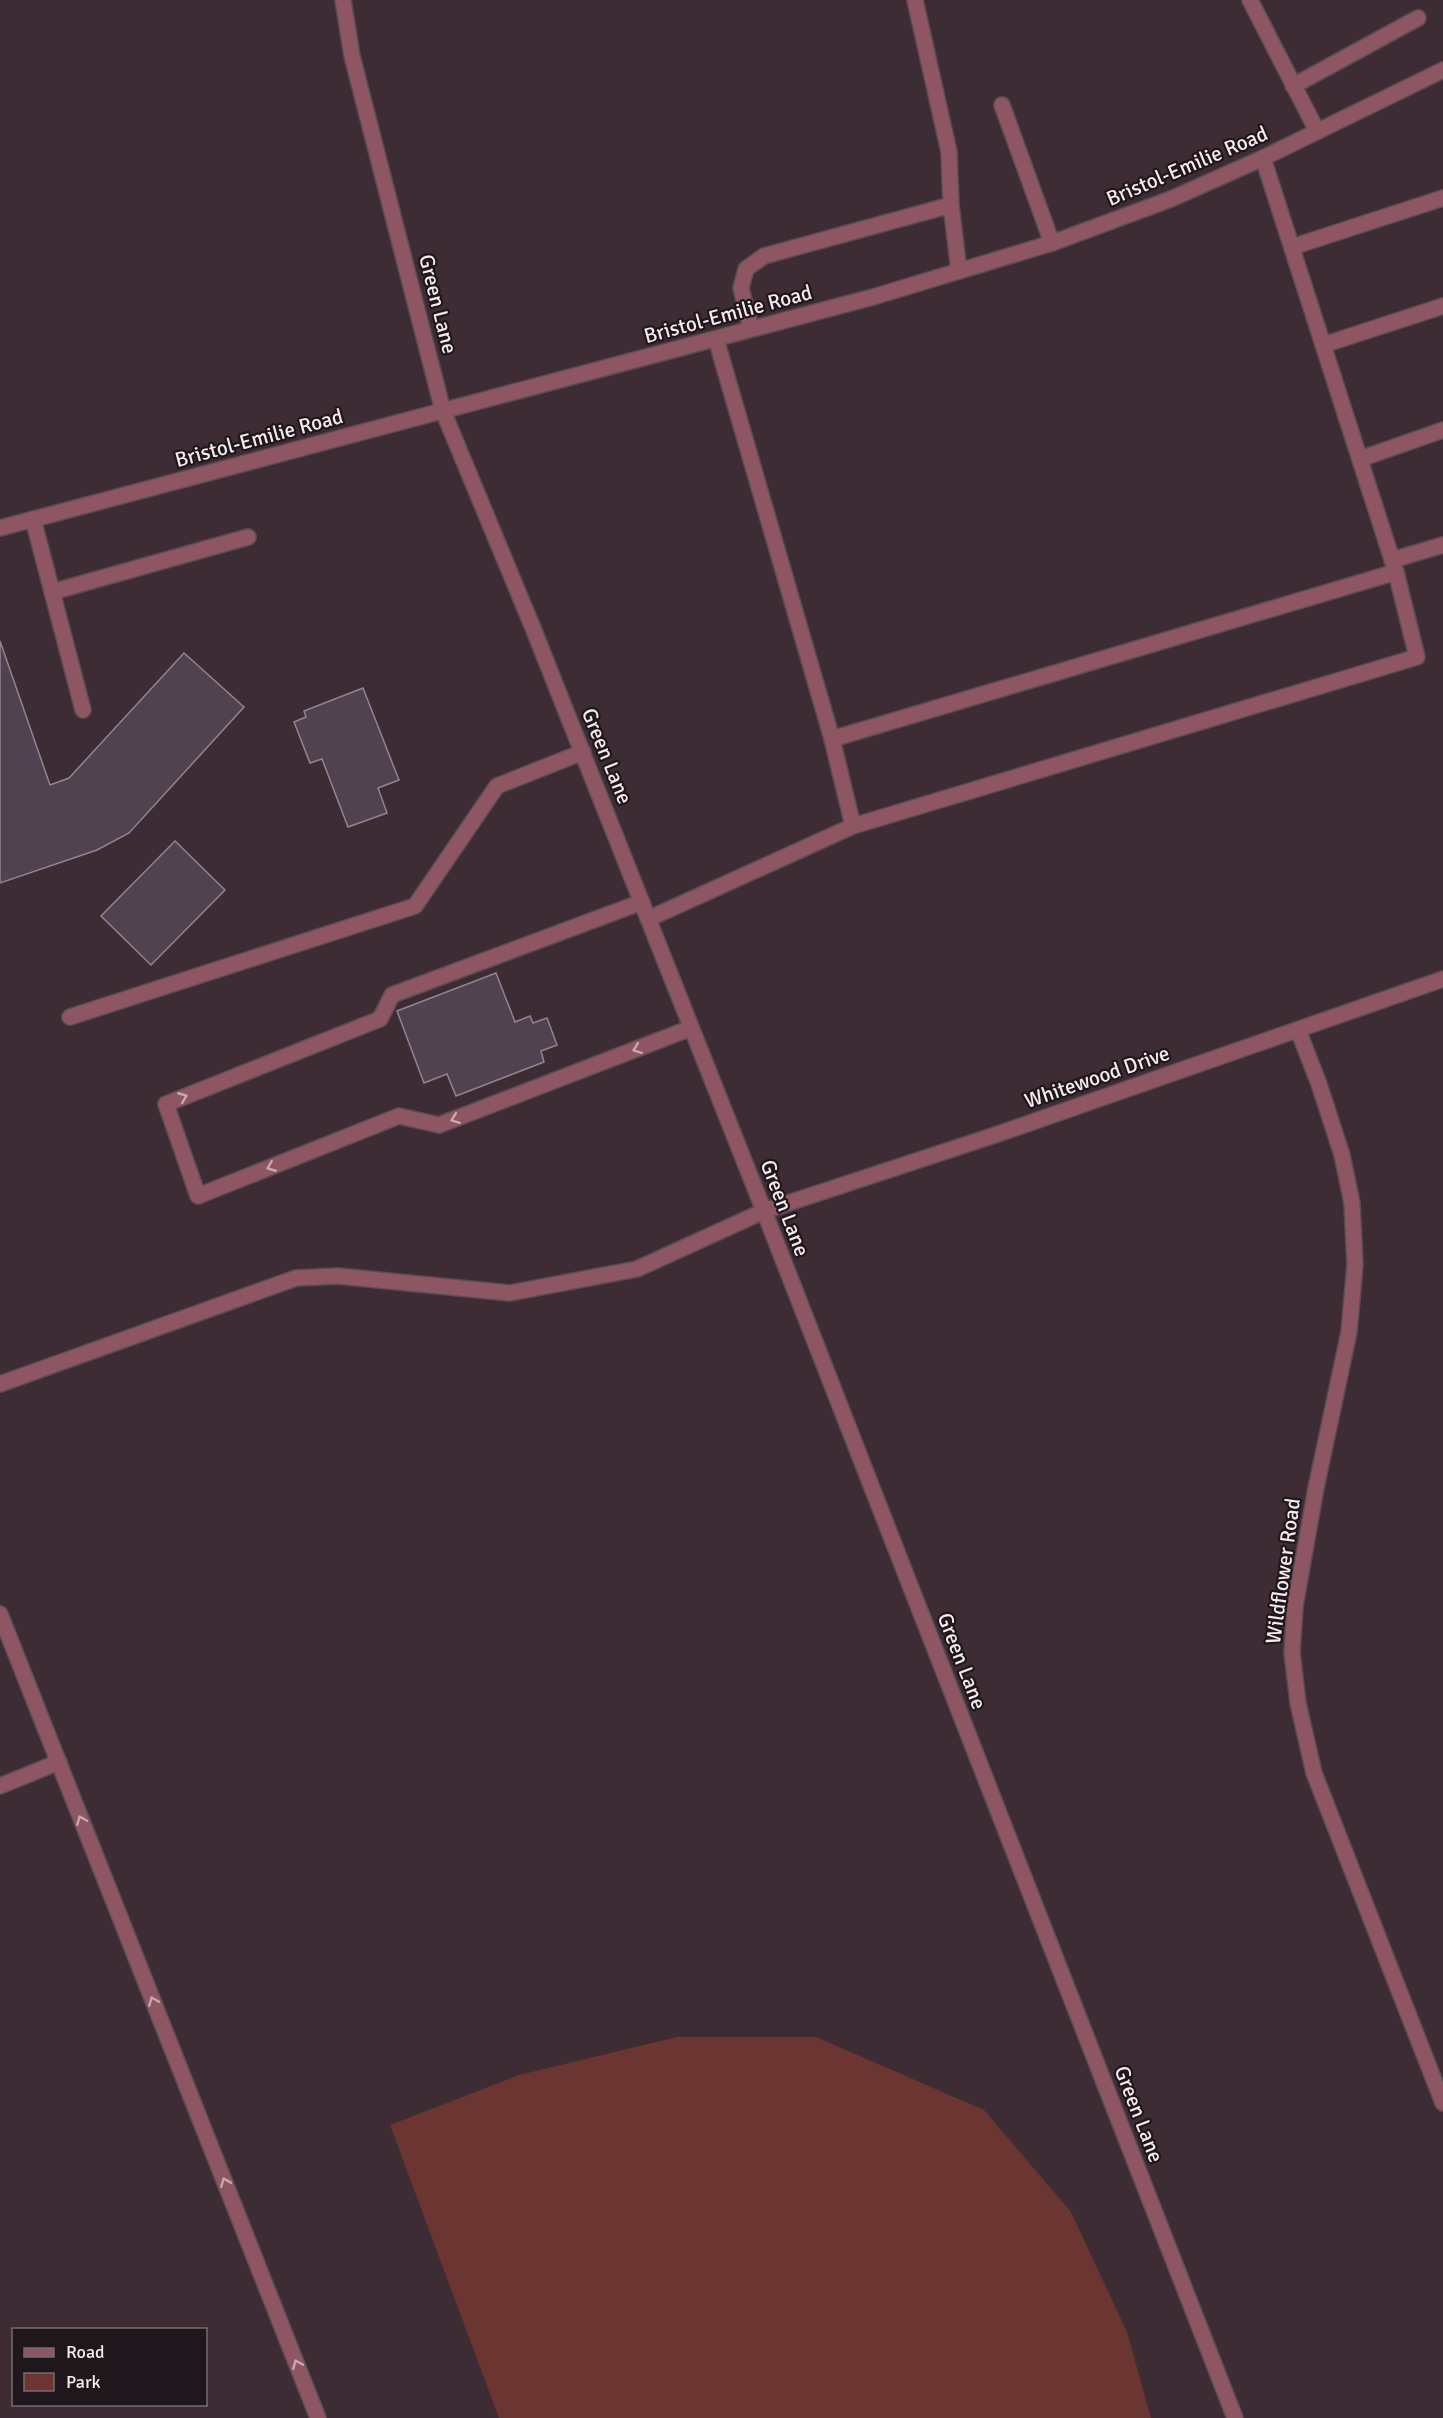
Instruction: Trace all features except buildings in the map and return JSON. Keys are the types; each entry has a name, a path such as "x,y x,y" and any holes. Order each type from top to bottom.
{"street":[{"name":"Green Lane","path":"343,0 352,56 443,411 583,752 1235,2418"},
{"path":"915,0 949,152 951,205 959,271"},
{"path":"1250,0 1317,131"},
{"path":"1293,86 1418,18"},
{"name":"Bristol-Emilie Road","path":"0,528 873,297 1052,243 1171,199 1263,158 1443,70"},
{"path":"1002,105 1052,243"},
{"path":"648,919 853,826 1417,657 1394,566 1263,158"},
{"path":"1292,247 1443,198"},
{"path":"751,330 741,288 746,269 764,256 951,205"},
{"path":"1323,345 1443,306"},
{"path":"716,339 832,738 853,826"},
{"path":"1360,459 1443,430"},
{"path":"33,519 83,710"},
{"path":"52,592 248,537"},
{"path":"832,738 1394,566 1443,545"},
{"path":"70,1017 415,906 497,786 583,752"},
{"path":"642,902 392,995 380,1019 166,1104 198,1196 399,1116 439,1125 691,1028"},
{"name":"Whitewood Drive","path":"0,1384 296,1278 338,1276 510,1293 637,1269 764,1211 995,1135 1443,979"},
{"name":"Wildflower Road","path":"1298,1030 1319,1084 1342,1155 1352,1203 1355,1265 1349,1332 1316,1488 1295,1606 1292,1652 1298,1703 1314,1773 1443,2103"},
{"path":"0,1614 318,2418"},
{"path":"0,1786 59,1762"}],"green space":[{"path":"677,2037 816,2037 984,2110 1071,2212 1127,2332 1151,2418 499,2418 390,2125 519,2075"}]}
